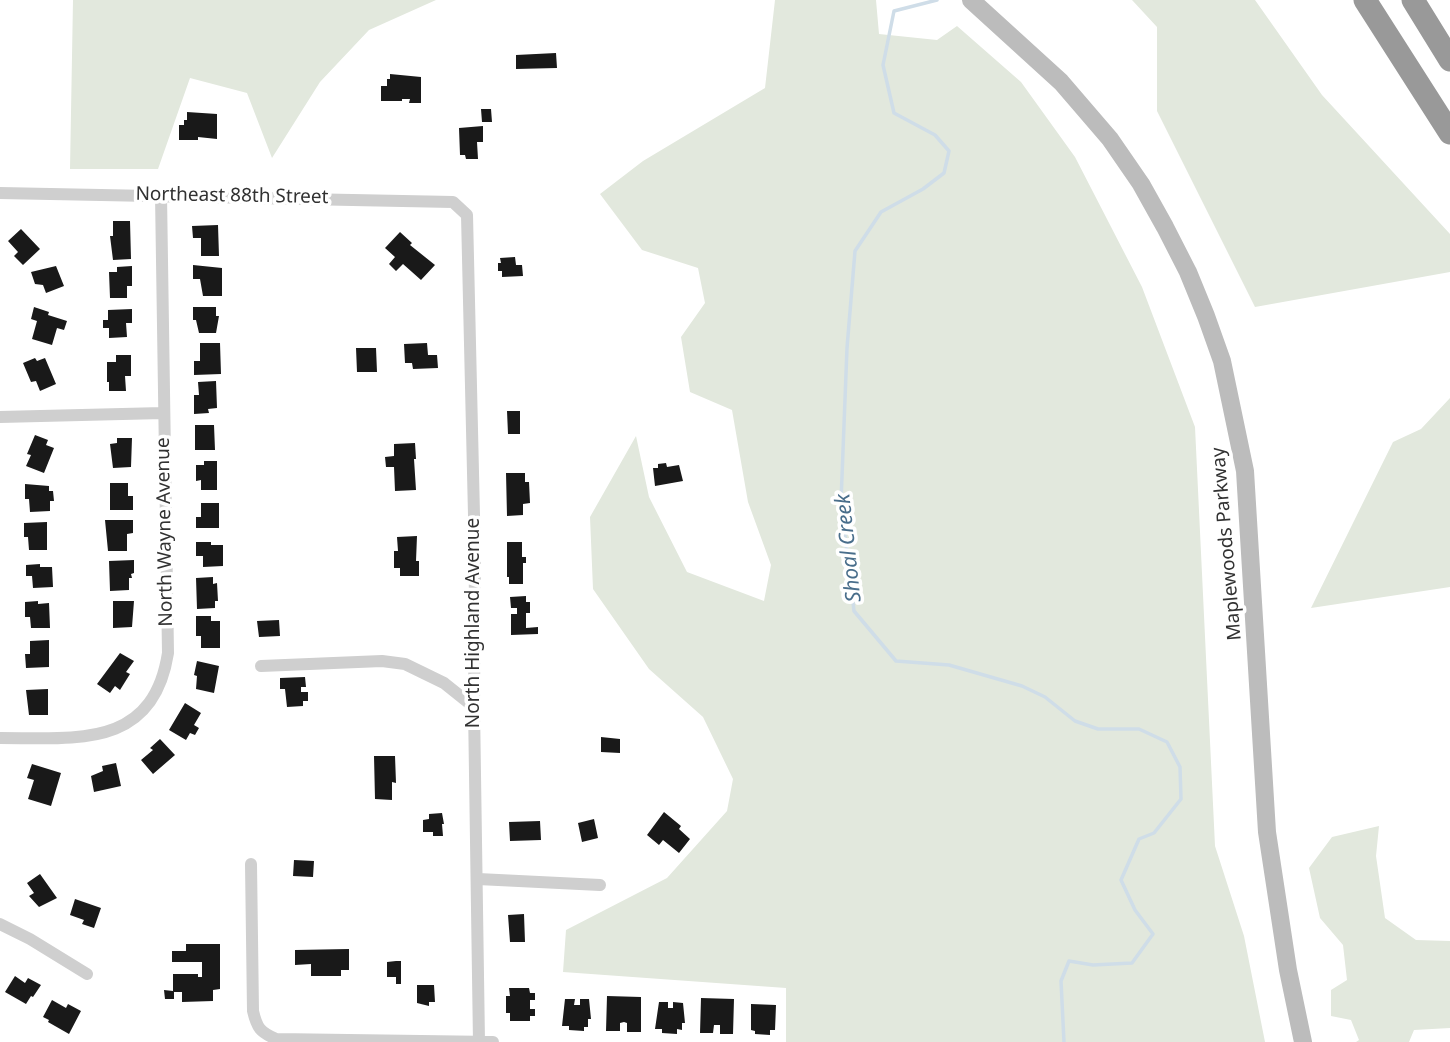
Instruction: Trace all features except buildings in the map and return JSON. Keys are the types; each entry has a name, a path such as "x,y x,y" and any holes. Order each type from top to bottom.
{"highway":[{"path":"1365,0 1450,133"},
{"path":"1413,0 1450,60"}],"main road":[{"name":"Maplewoods Parkway","path":"971,0 1061,82 1110,139 1166,227 1188,272 1222,361 1245,471 1267,832 1273,882 1303,1042"}],"street":[{"name":"Northeast 88th Street","path":"0,193 405,199 453,202 461,207"},
{"name":"North Wayne Avenue","path":"0,738 74,737 116,730 133,721 145,710 158,691 165,671 168,653 162,195"},
{"name":"North Highland Avenue","path":"461,207 467,215 469,229 479,1041"},
{"path":"0,416 163,414"},
{"path":"261,666 382,661 405,664 444,683 474,707"},
{"path":"251,864 253,1011 262,1033 276,1039 493,1042"},
{"path":"478,879 600,884"},
{"path":"0,924 87,974"}],"shaded area":[{"path":"73,0 436,0 369,30 320,82 272,158 247,93 190,78 158,169 70,169"},
{"path":"775,0 876,0 879,34 937,40 957,26 1021,82 1075,157 1142,287 1195,427 1215,846 1244,936 1265,1042 786,1042 786,988 563,972 566,930 667,878 727,811 733,779 703,717 649,669 593,589 590,517 636,436 649,497 687,572 764,601 771,565 748,502 732,410 690,392 681,337 705,303 698,268 642,250 600,194 643,161 765,88"},
{"path":"1132,0 1255,0 1322,95 1450,234 1450,272 1255,307 1157,111 1157,27"},
{"path":"1450,398 1450,587 1311,608 1393,442 1421,429"},
{"path":"1379,826 1376,856 1385,918 1416,940 1450,941 1450,1028 1414,1030 1409,1042 1356,1042 1359,1040 1351,1020 1331,1016 1331,990 1347,980 1343,945 1320,918 1309,868 1332,837"}],"waterway":[{"name":"Shoal Creek","path":"937,0 894,11 883,65 894,113 935,135 949,151 944,173 923,189 881,212 855,251 847,348 841,502 854,611 896,661 949,665 1022,686 1045,697 1075,721 1098,729 1139,729 1167,742 1180,767 1181,799 1154,833 1139,839 1121,880 1135,910 1153,934 1132,963 1093,965 1069,961 1061,981 1064,1042"}]}
